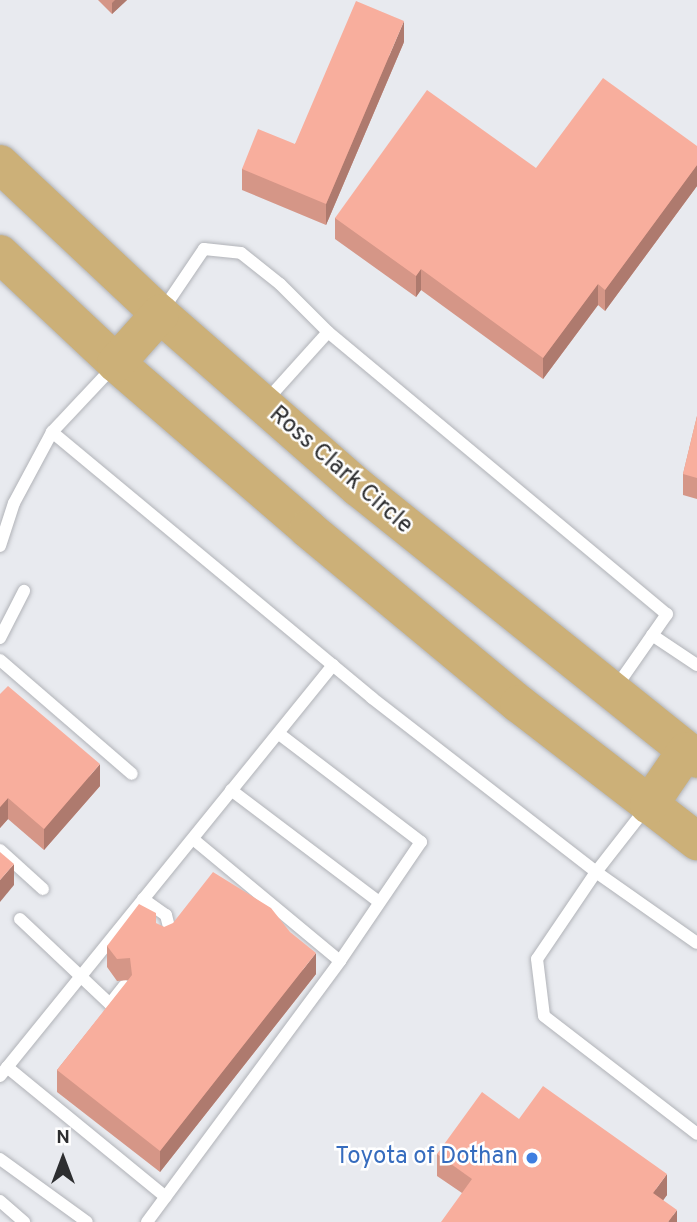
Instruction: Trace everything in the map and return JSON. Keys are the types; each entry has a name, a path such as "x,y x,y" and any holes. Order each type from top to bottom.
{"highway":[{"name":"Ross Clark Circle","path":"0,164 160,314 263,404 612,693 692,755"},
{"path":"0,254 116,363 417,621 697,841"},
{"path":"116,363 160,314"},
{"path":"649,805 692,755"}],"lane":[{"path":"160,314 204,250 240,253 328,332 667,614 612,693"},
{"path":"263,404 328,332"},
{"path":"0,546 14,503 52,432 116,363"},
{"path":"52,432 333,665 596,872 697,943"},
{"path":"0,638 24,591"},
{"path":"652,635 697,665"},
{"path":"0,660 132,774"},
{"path":"166,1196 4,1071 81,972 194,839 333,665"},
{"path":"147,1222 340,961 378,901 421,842 279,734"},
{"path":"232,790 378,901"},
{"path":"649,805 596,872 537,959 544,1016 697,1134"},
{"path":"194,839 340,961"},
{"path":"0,849 43,889"},
{"path":"143,899 166,915 169,927 163,940"},
{"path":"20,919 81,972 110,1004 124,986"},
{"path":"0,1160 87,1222"},
{"path":"0,1201 24,1222"}],"building":[{"path":"356,1 404,21 326,204 242,169 258,129 295,144"},
{"path":"603,78 697,146 697,165 605,290 598,284 543,358 421,269 416,276 335,218 427,90 536,168"},
{"path":"697,416 697,478 683,474"},
{"path":"8,686 100,764 44,829 8,798 0,807 0,694"},
{"path":"0,852 14,864 0,880"},
{"path":"213,872 271,908 290,932 316,953 160,1151 57,1070 132,975 130,958 117,959 107,946 139,904 156,913 156,923 164,927 173,923"},
{"name":"Toyota of Dothan","path":"543,1086 667,1174 653,1193 677,1210 668,1222 441,1222 472,1179 437,1154 482,1092 519,1119"}],"place":[{"name":"Toyota of Dothan","path":"532,1158"}]}
